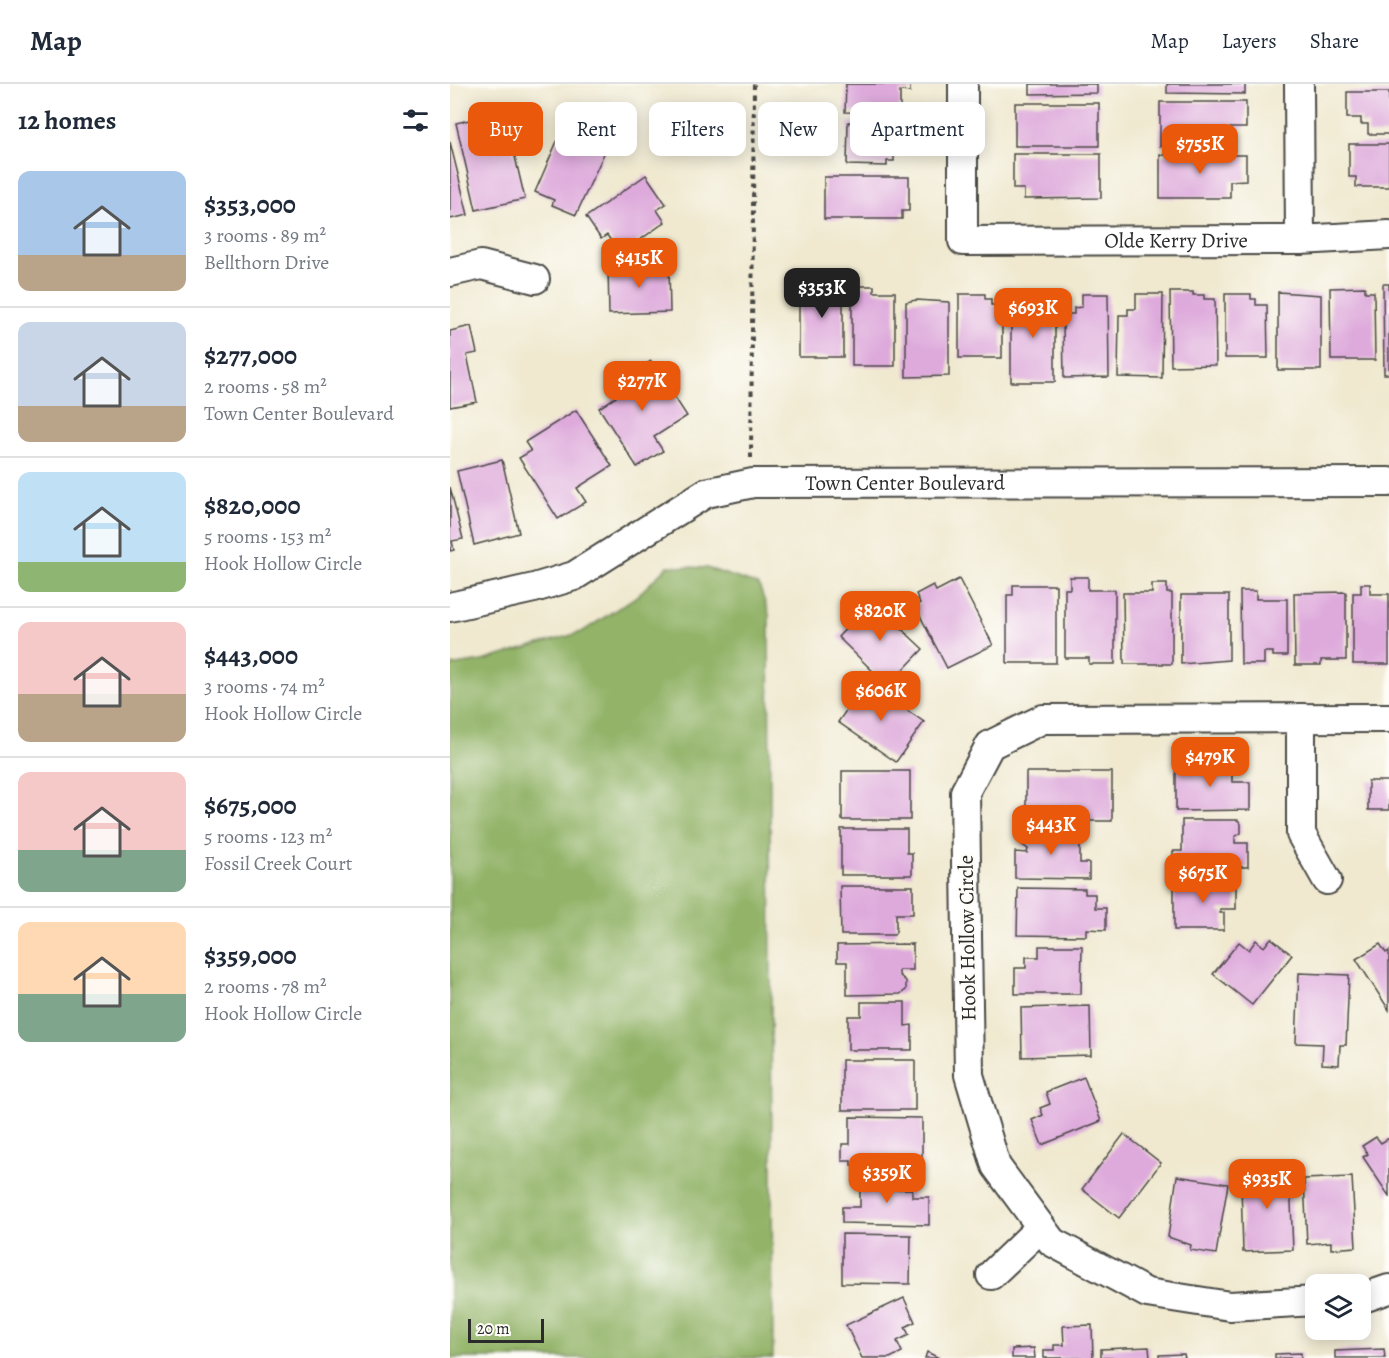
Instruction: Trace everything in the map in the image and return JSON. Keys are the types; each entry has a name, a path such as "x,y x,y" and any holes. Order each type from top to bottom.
{"street":[{"name":"Olde Kerry Drive","path":"963,84 963,241 1300,240 1389,235"},
{"path":"1299,84 1300,240"},
{"path":"450,272 481,265 535,279"},
{"name":"Town Center Boulevard","path":"450,607 534,588 574,576 706,493 753,483 1389,482"},
{"path":"1301,718 1301,834 1327,880"},
{"name":"Hook Hollow Circle","path":"1305,1302 1230,1306 1147,1293 1052,1242 996,1166 969,1075 965,792 990,745 1043,719 1389,718"},
{"path":"991,1275 1041,1227"},
{"path":"1371,1295 1389,1289"}],"path":[{"path":"753,483 750,441 754,84"}],"green space":[{"path":"668,566 707,568 759,585 769,614 773,1358 450,1358 450,666 482,661 582,632 637,596"}],"building":[{"path":"846,84 910,84 910,92 900,91 900,102 850,102 850,112 845,112"},
{"path":"1030,84 1097,84 1097,93 1030,94"},
{"path":"1167,84 1245,84 1245,94 1167,93"},
{"path":"1347,92 1389,92 1389,134 1368,134 1368,124 1361,124 1361,118 1347,118"},
{"path":"1160,102 1246,102 1246,128 1230,128 1230,136 1224,136 1224,146 1160,146"},
{"path":"1015,103 1099,103 1099,146 1015,146"},
{"path":"468,120 468,156 515,156 525,199 476,210 456,123"},
{"path":"848,122 850,122 850,156 894,156 894,161 887,161 887,166 847,165"},
{"path":"450,142 468,215 450,219"},
{"path":"1349,144 1389,144 1389,187 1356,187 1356,177 1349,177"},
{"path":"555,146 555,156 603,156 576,215 552,205 554,200 535,192"},
{"path":"1013,154 1101,154 1101,198 1024,199 1024,189 1013,189"},
{"path":"1160,155 1246,155 1246,180 1230,181 1230,198 1160,198"},
{"path":"646,175 666,204 657,210 665,222 620,254 607,235 601,239 586,217"},
{"path":"824,177 909,177 909,211 902,211 902,219 824,219"},
{"path":"654,263 654,267 669,266 670,312 609,314 608,265"},
{"path":"817,274 843,274 843,357 799,357 799,294 809,294 809,289 817,289"},
{"path":"1383,284 1389,284 1389,374 1384,374"},
{"path":"852,286 874,286 874,292 895,292 895,366 852,366"},
{"path":"1365,287 1365,292 1374,292 1375,360 1331,360 1330,288"},
{"path":"1170,292 1193,292 1193,295 1204,295 1204,299 1215,299 1216,365 1171,366"},
{"path":"1278,292 1321,295 1321,370 1278,370"},
{"path":"959,294 985,294 985,299 991,299 991,305 1002,305 1002,358 959,358"},
{"path":"1011,294 1046,294 1046,305 1055,304 1055,382 1011,382"},
{"path":"1082,294 1108,294 1109,377 1064,378 1063,320 1068,314 1074,314 1074,308 1082,307"},
{"path":"1136,294 1163,294 1162,378 1118,377 1119,315 1128,315 1128,309 1136,309"},
{"path":"1225,294 1251,294 1251,299 1256,299 1256,305 1267,305 1268,358 1225,358"},
{"path":"916,300 949,302 949,376 906,377 906,302"},
{"path":"471,326 477,353 467,355 477,402 450,407 450,331"},
{"path":"651,361 687,416 654,437 663,451 637,467 599,408 616,397 610,387"},
{"path":"576,410 612,466 577,488 586,502 558,519 519,458 531,451 525,442"},
{"path":"502,460 519,533 474,545 457,471"},
{"path":"450,487 463,539 452,541 454,550 450,551"},
{"path":"1070,577 1088,577 1088,590 1115,590 1115,664 1089,664 1089,658 1065,658 1065,589 1070,589"},
{"path":"959,579 993,645 947,668 915,606 920,603 916,594 933,585 936,591"},
{"path":"1152,584 1167,584 1167,593 1172,593 1172,664 1124,664 1123,593 1152,593"},
{"path":"1361,584 1370,584 1370,594 1389,594 1389,664 1353,664 1353,593 1361,593"},
{"path":"1013,585 1056,585 1056,663 1007,663 1007,595 1013,595"},
{"path":"1240,591 1256,591 1256,599 1287,599 1287,656 1273,656 1273,652 1264,652 1264,664 1241,664"},
{"path":"1346,592 1346,660 1321,660 1321,665 1295,665 1294,593"},
{"path":"1181,595 1229,595 1229,660 1181,664"},
{"path":"862,600 868,606 872,601 923,649 888,686 838,637 856,618 850,613"},
{"path":"866,682 924,722 896,762 838,722"},
{"path":"1176,763 1228,763 1232,767 1232,782 1250,782 1250,810 1176,811"},
{"path":"842,771 910,771 910,820 842,820"},
{"path":"1026,772 1112,772 1112,821 1026,821"},
{"path":"1368,781 1389,781 1389,810 1368,810"},
{"path":"1182,820 1238,820 1241,824 1241,833 1235,837 1235,843 1248,843 1248,867 1173,867 1173,851 1182,851"},
{"path":"841,829 907,829 907,853 912,853 912,875 841,875"},
{"path":"1027,830 1080,831 1080,863 1089,863 1089,879 1015,878 1015,852 1027,853 1028,849 1021,844 1022,834"},
{"path":"1174,880 1236,880 1236,909 1220,909 1220,913 1224,913 1224,930 1174,930"},
{"path":"840,886 913,886 913,914 896,914 894,935 841,935"},
{"path":"1018,888 1085,889 1085,894 1095,894 1095,908 1106,908 1106,930 1086,929 1086,936 1017,935"},
{"path":"1271,938 1292,955 1252,1005 1213,974 1239,942 1249,950 1256,940 1264,947"},
{"path":"913,944 913,970 899,970 899,975 906,981 906,990 900,994 847,995 847,962 837,962 837,945"},
{"path":"1380,944 1386,953 1389,951 1389,1010 1356,959"},
{"path":"1039,946 1082,946 1081,994 1015,994 1015,968 1026,968 1026,957 1039,957"},
{"path":"1299,973 1349,975 1346,1045 1340,1045 1339,1065 1322,1064 1323,1044 1296,1043"},
{"path":"861,1002 905,1002 905,1026 912,1025 912,1050 848,1050 848,1016 861,1016"},
{"path":"1090,1006 1091,1055 1022,1057 1021,1008"},
{"path":"842,1060 915,1060 915,1110 842,1110"},
{"path":"1084,1077 1101,1121 1042,1145 1032,1120 1043,1115 1040,1108 1050,1104 1046,1092"},
{"path":"850,1117 922,1118 922,1165 851,1165 851,1161 842,1161 842,1144 850,1144"},
{"path":"1124,1134 1161,1163 1119,1218 1082,1189"},
{"path":"1376,1137 1381,1143 1389,1138 1389,1196 1363,1157 1368,1154 1362,1146"},
{"path":"1283,1165 1284,1180 1290,1179 1293,1250 1243,1252 1241,1183 1247,1182 1246,1167"},
{"path":"860,1176 899,1177 898,1189 912,1189 912,1197 929,1197 929,1225 842,1223 842,1207 860,1207"},
{"path":"1177,1176 1228,1184 1216,1254 1190,1250 1191,1245 1168,1237"},
{"path":"1352,1177 1356,1247 1331,1249 1331,1242 1307,1244 1304,1179"},
{"path":"842,1234 911,1235 910,1284 842,1283"},
{"path":"904,1298 915,1322 905,1327 909,1335 897,1341 902,1352 890,1358 862,1358 846,1325"},
{"path":"1092,1325 1093,1358 1044,1358 1044,1350 1054,1350 1054,1345 1064,1345 1063,1326"},
{"path":"1149,1347 1150,1358 1101,1358 1101,1349"},
{"path":"1034,1348 1035,1358 1012,1358 1012,1349"},
{"path":"1384,1349 1385,1358 1335,1358 1335,1351"},
{"path":"927,1352 939,1358 925,1358"},
{"path":"1301,1353 1301,1358 1275,1358 1275,1354"},
{"path":"1184,1354 1185,1358 1159,1358 1159,1355"}]}
